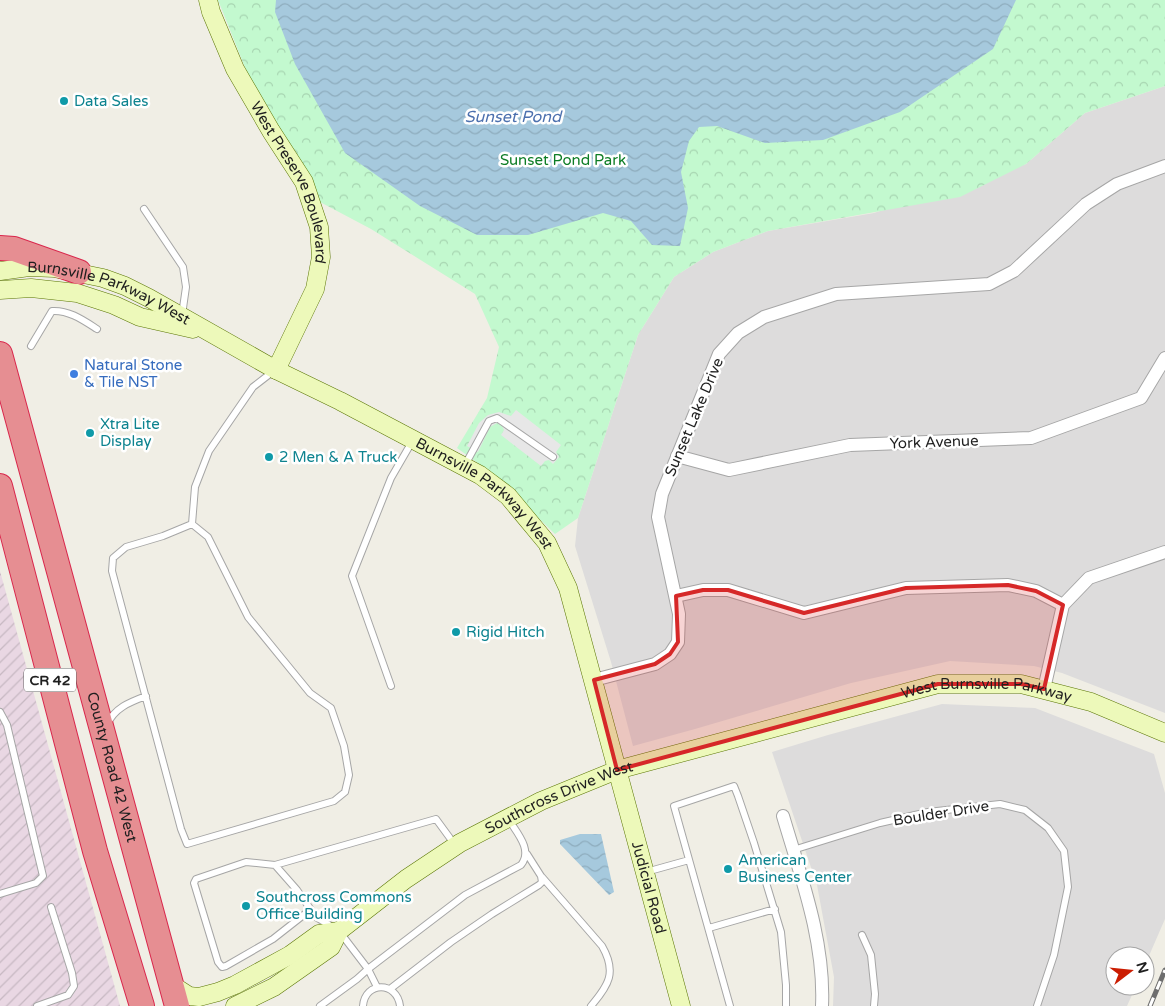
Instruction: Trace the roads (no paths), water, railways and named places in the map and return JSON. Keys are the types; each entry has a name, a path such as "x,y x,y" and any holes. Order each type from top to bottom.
{"highway":[{"path":"0,248 14,249 78,272"},
{"name":"County Road 42 West","path":"0,354 177,1006"},
{"name":"CR 42","path":"0,486 95,851 142,1006"},
{"path":"95,851 131,930 160,1006"}],"street":[{"name":"West Preserve Boulevard","path":"208,0 211,12 235,69 271,131 304,182 319,227 321,257 315,289 276,370"},
{"name":"Sunset Lake Drive","path":"594,680 655,664 670,654 678,642 679,614 658,517 662,494 719,354 738,333 764,318 836,294 990,284 1014,271 1086,204 1117,184 1165,166"},
{"name":"Burnsville Parkway West","path":"0,271 29,267 78,272 125,286 276,370 464,466 480,475 508,496 547,543 568,588 617,770"},
{"name":"Burnsville Parkway West","path":"0,290 31,288 77,293 114,305 140,317 212,333"},
{"name":"York Avenue","path":"677,456 729,470 850,446 1031,438 1141,398 1165,358"},
{"path":"1044,689 1063,605 1089,578 1165,552"},
{"path":"676,596 703,590 728,590 804,613 906,588 1008,586 1036,590 1063,605"},
{"name":"West Burnsville Parkway","path":"805,720 938,684 1020,684 1091,702 1165,733"},
{"name":"Southcross Drive West","path":"236,1006 274,987 331,948 339,931 406,878 456,846 541,801 617,770 805,720"},
{"name":"Judicial Road","path":"617,770 681,1006"},
{"path":"783,816 811,908 823,984 822,1006"},
{"name":"Southcross Drive West","path":"170,983 189,996 199,997 218,992 284,959 318,934 339,931"}],"lane":[{"path":"144,209 183,267 186,287 182,316"},
{"path":"31,346 52,311 76,316 97,329"},
{"path":"192,524 195,487 209,451 253,387 276,370"},
{"path":"464,466 489,420 497,418 553,457"},
{"path":"391,686 352,576 391,478 413,439"},
{"path":"192,524 208,538 248,617 310,693 330,708 344,746 349,775 345,792 334,802 187,844 181,829 112,571 113,558 126,547 163,536 192,524"},
{"path":"103,735 109,721 117,710 146,696"},
{"path":"0,712 7,725 43,876 36,883 0,894"},
{"path":"730,1006 674,806 734,786 748,824 781,932 786,1006"},
{"name":"Boulder Drive","path":"793,850 880,823 928,812 1000,804 1025,810 1048,828 1064,851 1068,887 1054,955 1037,1006"},
{"path":"509,818 527,854 541,876 602,946 609,958 609,979 602,994 591,1006"},
{"path":"310,910 273,940 222,967 218,962 194,884 196,879 246,862 275,865 436,819 456,846"},
{"path":"320,1006 358,979 368,968 465,895 521,864 527,854"},
{"path":"645,872 689,860"},
{"path":"275,865 297,890 316,917 339,931 368,968 377,987"},
{"path":"390,989 451,942 539,885 542,882 541,876"},
{"path":"37,1006 68,995 74,986 72,973 52,907"},
{"path":"709,928 775,909"},
{"path":"862,936 871,955 875,994 874,1006"},
{"path":"363,1006 365,996 377,987 390,989 397,995 400,1006"}],"water":[{"name":"Sunset Pond","path":"276,0 1016,0 993,49 900,112 823,140 765,143 717,126 699,127 689,141 681,172 688,208 680,246 652,245 631,221 603,213 528,235 477,235 420,206 345,153 295,64 275,12"},
{"path":"580,834 601,834 614,892 609,895 560,844 560,840"}],"railway":[{"path":"1150,1006 1165,970"}],"place":[{"name":"Data Sales","path":"64,101"},
{"name":"Natural Stone & Tile NST","path":"74,374"},
{"name":"Xtra Lite Display","path":"90,433"},
{"name":"2 Men & A Truck","path":"269,457"},
{"name":"Rigid Hitch","path":"456,632"},
{"name":"American Business Center","path":"728,869"},
{"name":"Southcross Commons Office Building","path":"246,906"}],"park label":[{"name":"Sunset Pond Park","path":"563,160"}]}
